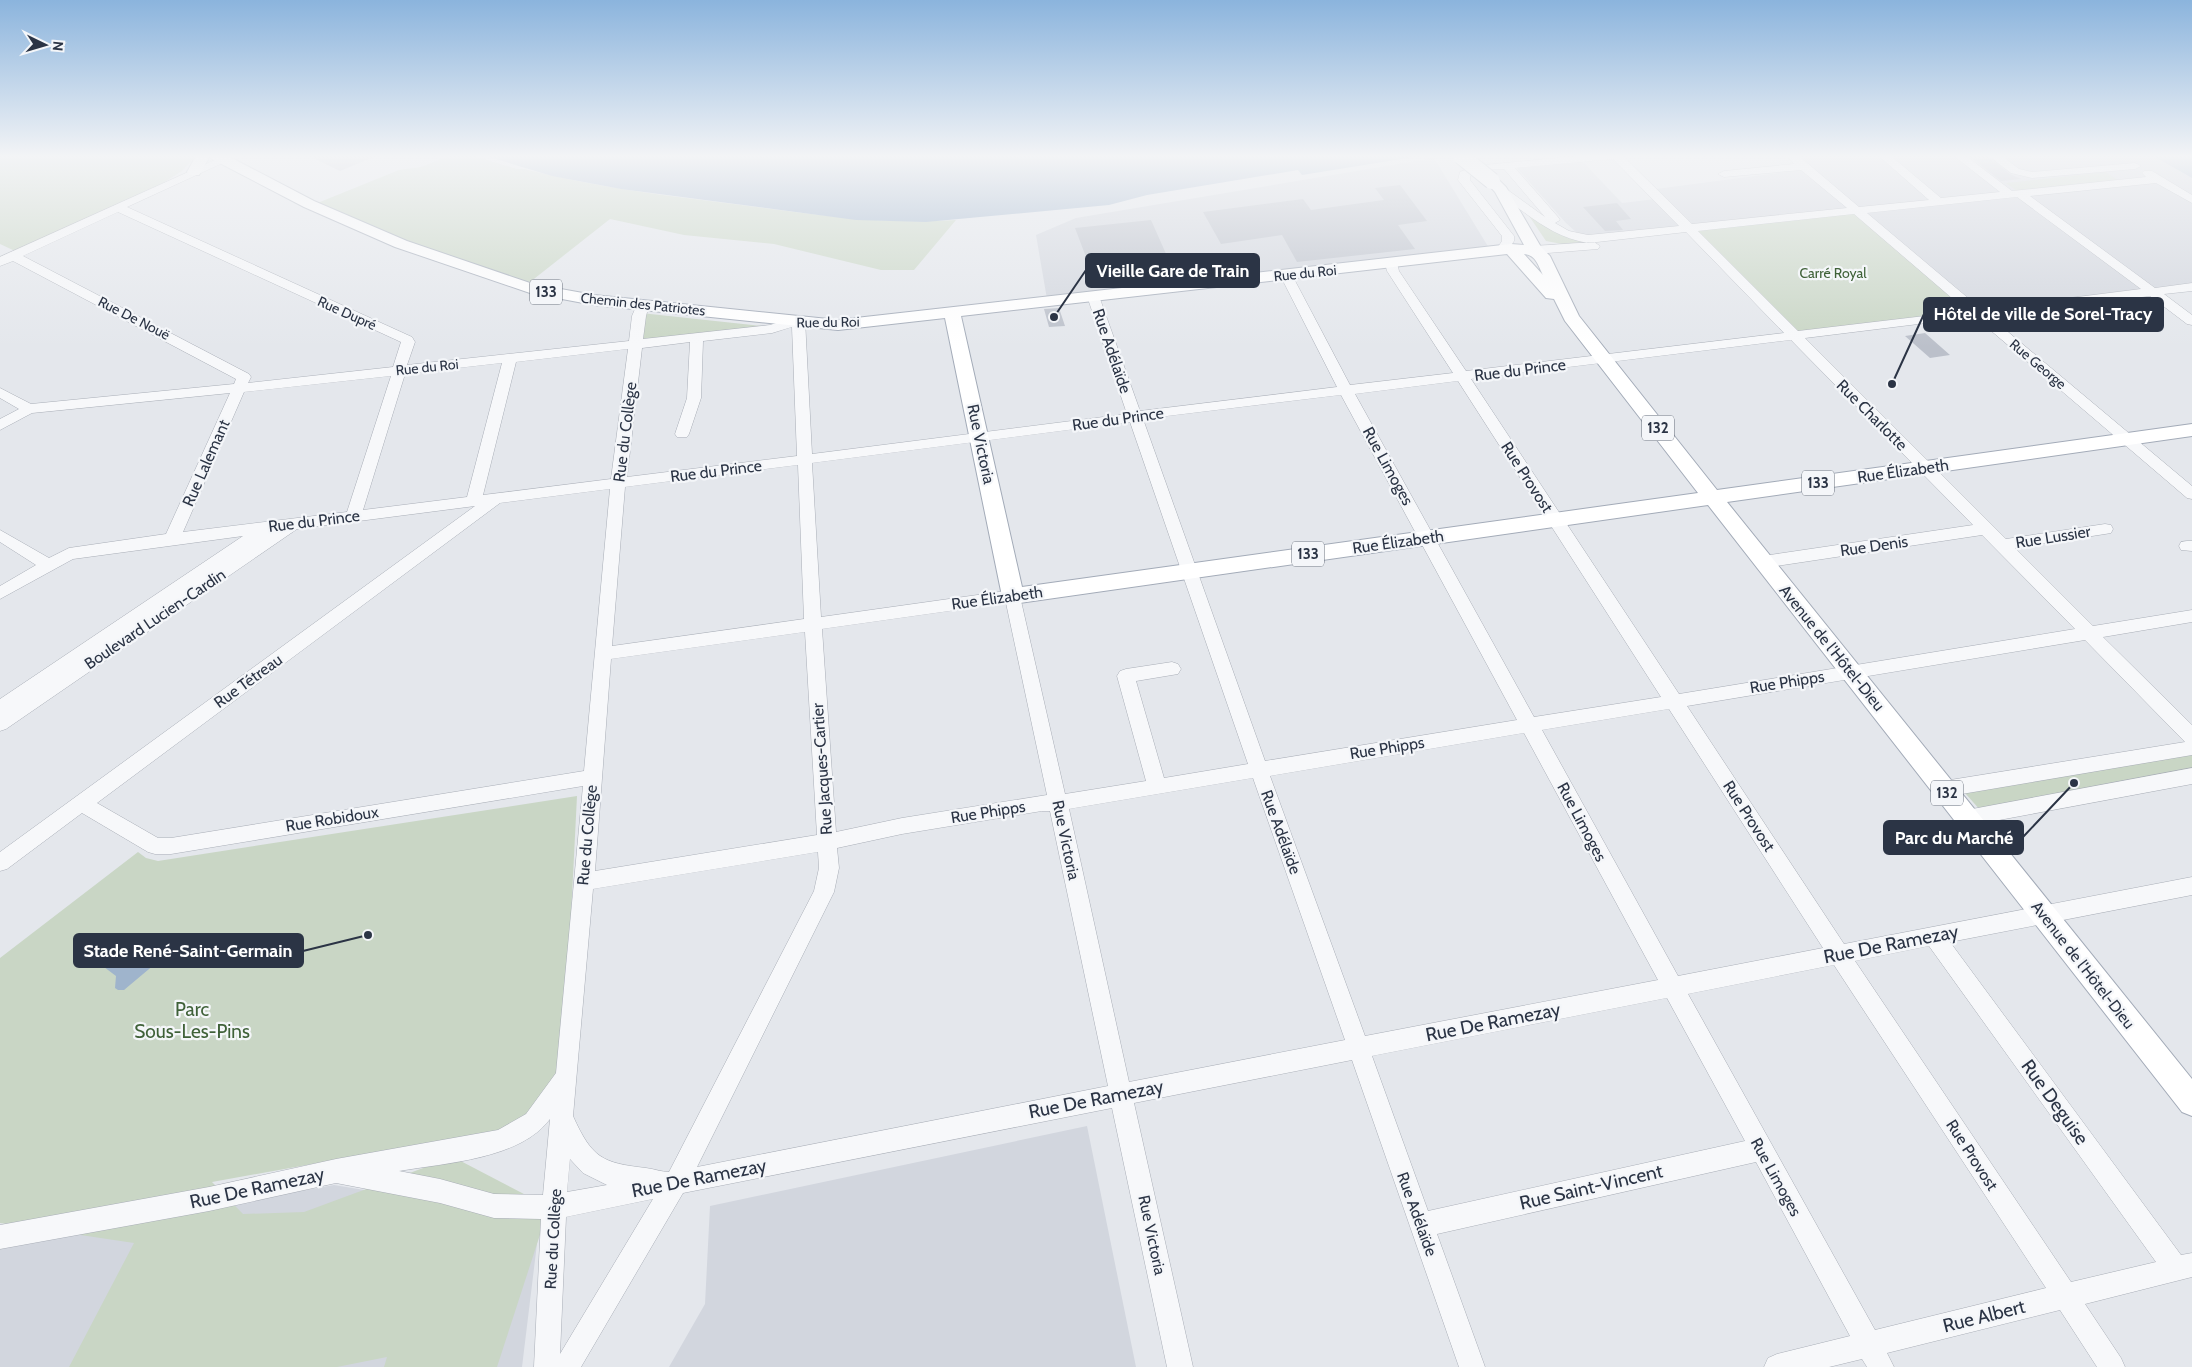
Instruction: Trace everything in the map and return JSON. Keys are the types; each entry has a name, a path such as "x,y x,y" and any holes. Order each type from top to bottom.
{"main road":[{"name":"Chemin des Patriotes","path":"345,220 401,244 538,290 565,296 798,320"},
{"name":"Avenue de l'Hôtel-Dieu","path":"1516,220 1535,250 1542,256 1571,317 1712,498 2192,1102"},
{"name":"Rue du Roi","path":"798,320 838,325 1507,250 1535,250"},
{"path":"1507,250 1558,302 1566,307"},
{"name":"Rue Victoria","path":"952,312 1013,596"},
{"name":"Rue Élizabeth","path":"1013,596 2192,430"}],"street":[{"path":"0,262 93,220"},
{"name":"Rue Dupré","path":"145,220 403,337 408,342 353,516"},
{"path":"1495,220 1508,236 1507,250"},
{"name":"Rue du Roi","path":"1543,220 1575,237 1588,239 1785,220"},
{"path":"1552,220 1561,230"},
{"name":"Rue Charlotte","path":"1680,220 2192,737"},
{"name":"Rue George","path":"1866,220 2192,494"},
{"path":"2055,220 2192,321"},
{"name":"Rue du Roi","path":"1535,250 1552,250 1675,236 1690,230"},
{"name":"Rue De Nouë","path":"13,256 241,374 244,377 240,386"},
{"name":"Rue Provost","path":"1391,263 1392,269 1462,377 1839,954 2112,1367"},
{"name":"Rue Limoges","path":"1286,275 1347,392 1881,1367"},
{"path":"2180,312 2176,303 2191,287"},
{"name":"Rue du Prince","path":"0,594 47,565 69,554 94,549 980,438 1125,419 1135,416 1347,392 2191,287"},
{"name":"Rue Adélaïde","path":"1093,296 1188,571 1472,1367"},
{"name":"Rue du Collège","path":"547,1367 554,1207 583,882 620,483 639,316 643,305"},
{"name":"Rue du Roi","path":"29,409 772,328 798,320"},
{"name":"Rue Jacques-Cartier","path":"567,1367 676,1183 824,892 828,868 827,842 813,623 798,320"},
{"path":"682,434 694,398 697,336"},
{"path":"474,501 510,358"},
{"name":"Rue Lalemant","path":"172,539 240,386"},
{"path":"0,392 29,409"},
{"path":"0,424 29,409"},
{"name":"Rue Tétreau","path":"0,863 496,498"},
{"name":"Boulevard Lucien-Cardin","path":"0,724 7,709 294,524"},
{"name":"Boulevard Lucien-Cardin","path":"133,626 267,527"},
{"name":"Rue Denis","path":"1763,562 1985,529"},
{"name":"Rue Lussier","path":"2001,545 2105,529"},
{"path":"0,535 47,565"},
{"name":"Rue Élizabeth","path":"604,654 1013,596"},
{"name":"Rue Victoria","path":"1013,596 1180,1367"},
{"name":"Rue Phipps","path":"583,882 827,842 902,826 1042,803 1058,803 2192,616"},
{"path":"1157,786 1126,676 1172,669"},
{"path":"1944,789 2192,748"},
{"name":"Rue Robidoux","path":"82,803 155,846 171,846 593,776"},
{"path":"1967,818 2192,776"},
{"name":"Rue De Ramezay","path":"0,1237 208,1200 336,1171 440,1191 494,1206 554,1207 1122,1094 2192,886"},
{"name":"Rue Deguise","path":"1934,935 2184,1267"},
{"path":"336,1171 500,1141 534,1122 567,1078"},
{"path":"562,1118 574,1145 592,1165 625,1178 676,1183"},
{"name":"Rue Saint-Vincent","path":"1421,1225 1761,1149"},
{"name":"Rue Albert","path":"1777,1367 2184,1267"}],"shaded area":[{"path":"1072,220 1472,220 1489,248 1047,299 1036,235"},
{"path":"1563,220 1770,220 1588,236 1576,232"},
{"path":"1866,220 2192,220 2192,289 1977,314"},
{"path":"1087,1126 1136,1367 669,1367 705,1304 710,1206"},
{"path":"334,1185 540,1219 522,1367 0,1367 0,1245"}],"green space":[{"path":"0,220 83,220 15,251 0,244"},
{"path":"349,220 609,220 525,286 401,244"},
{"path":"614,220 956,220 914,270 881,270 774,244 684,235"},
{"path":"1532,220 1547,220 1584,242 1562,244 1546,241"},
{"name":"Carré Royal","path":"1777,220 1868,220 1977,314 1797,336 1692,229"},
{"path":"641,313 770,327 638,341"},
{"path":"2192,743 2192,773 1981,811 1965,793"},
{"name":"Parc Sous-Les-Pins","path":"577,796 570,936 556,1081 540,1104 506,1129 212,1182 243,1214 304,1212 453,1157 549,1207 497,1367 384,1367 387,1357 337,1367 69,1367 134,1243 0,1223 0,958 138,852 146,858 158,861"}],"water":[{"path":"854,220 950,220 926,222"},
{"path":"115,933 155,964 124,990 115,988 116,976 88,955"}],"building":[{"path":"1151,220 1175,274 1132,279 1122,253 1086,257 1075,228"},
{"path":"1207,220 1427,221 1398,225 1415,249 1297,262 1282,235 1221,244"},
{"path":"1595,220 1625,220 1616,221 1623,230 1605,231"},
{"path":"1059,308 1065,326 1049,327 1044,309"},
{"path":"1925,333 1950,355 1930,358 1905,336"}],"place":[{"name":"Vieille Gare de Train","path":"1054,317"},
{"name":"Hôtel de ville de Sorel-Tracy","path":"1892,384"},
{"name":"Parc du Marché","path":"2074,783"},
{"name":"Stade René-Saint-Germain","path":"368,935"}]}
